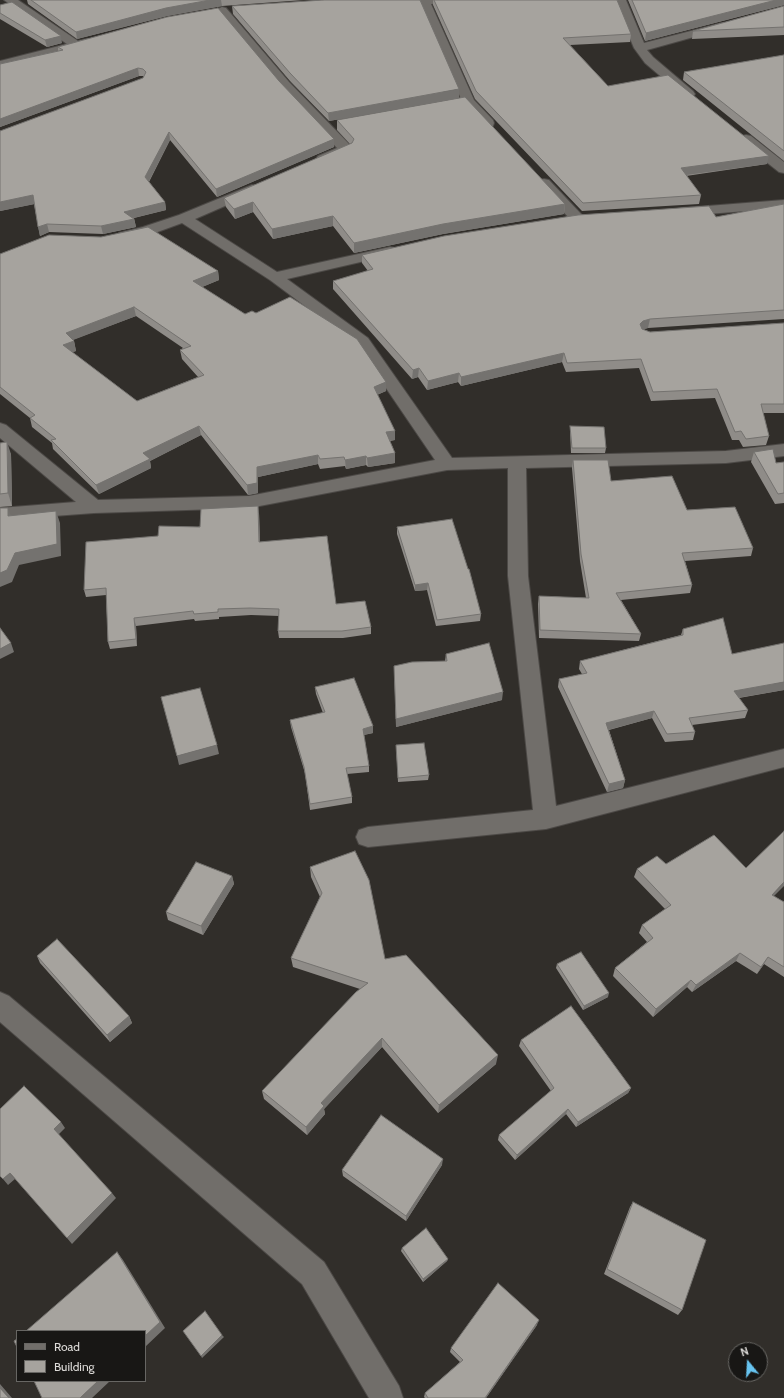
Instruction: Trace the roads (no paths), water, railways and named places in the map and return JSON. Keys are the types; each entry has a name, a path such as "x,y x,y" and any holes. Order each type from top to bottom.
{"street":[{"path":"10,0 23,7 77,46"},
{"path":"378,2 444,0"},
{"path":"620,0 640,48 649,60 700,103"},
{"path":"424,1 468,101 496,130"},
{"path":"237,9 215,11 346,149 311,164"},
{"path":"640,48 729,24"},
{"path":"0,65 99,39"},
{"path":"453,104 468,101"},
{"path":"325,127 340,124"},
{"path":"736,131 784,169"},
{"path":"534,171 577,218"},
{"path":"110,238 147,231 184,218 261,185"},
{"path":"665,213 784,204"},
{"path":"561,220 593,217"},
{"path":"184,218 275,277 362,341 447,464"},
{"path":"275,277 405,247"},
{"path":"0,429 94,507"},
{"path":"0,514 94,507 249,502 447,464 726,457 784,450"},
{"path":"518,463 518,576 546,819"},
{"path":"368,837 546,819 784,758"},
{"path":"0,1004 312,1273 387,1398"}]}
